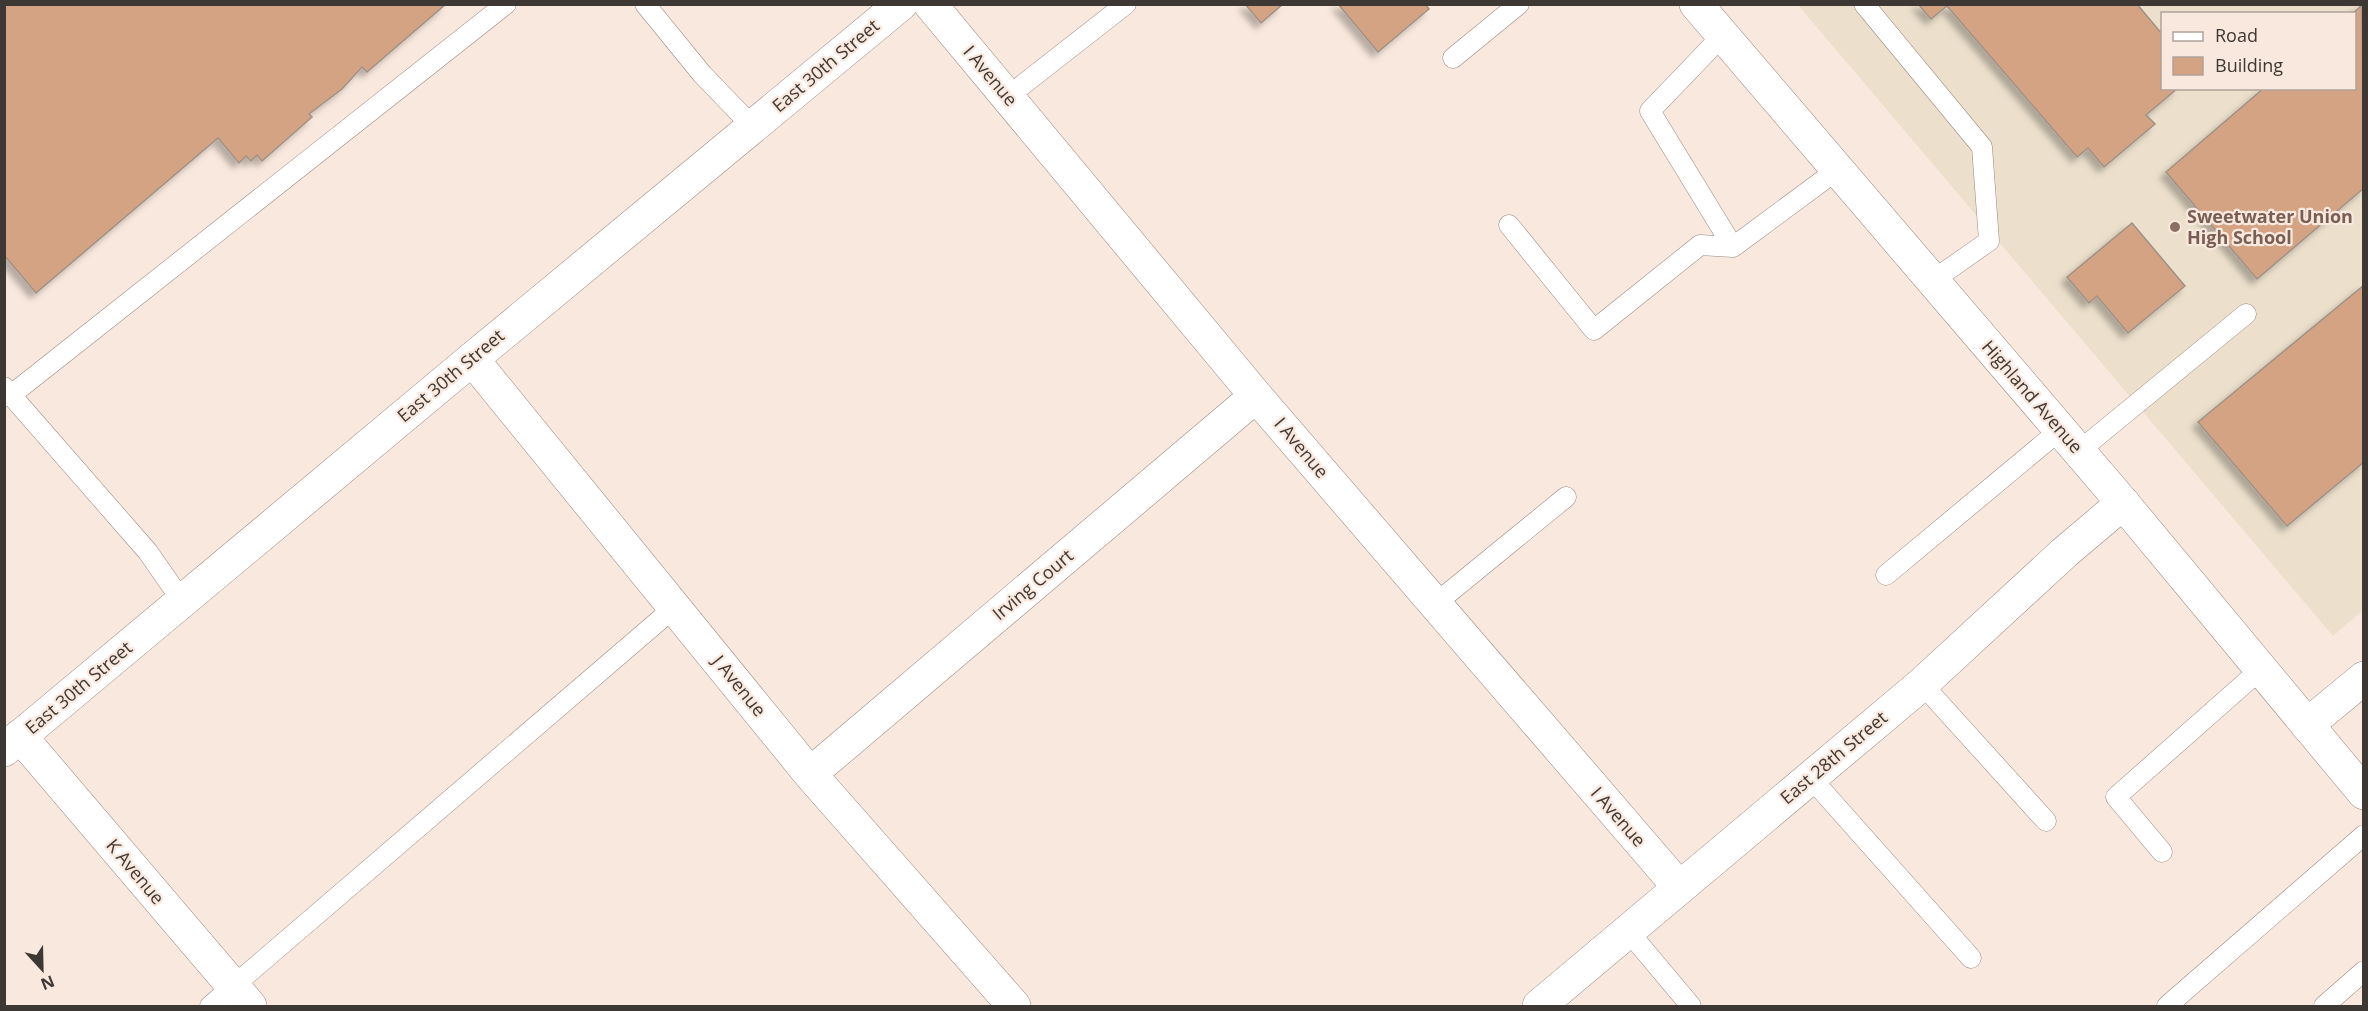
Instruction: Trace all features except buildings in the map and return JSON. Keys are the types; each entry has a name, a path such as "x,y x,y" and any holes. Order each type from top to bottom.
{"street":[{"name":"East 30th Street","path":"12,743 472,358 901,4"},
{"name":"I Avenue","path":"930,4 1256,396 1679,887"},
{"name":"Highland Avenue","path":"1696,4 2123,503 2364,793"},
{"name":"J Avenue","path":"472,358 676,606 810,774 1014,1006"},
{"name":"Irving Court","path":"810,774 1256,396"},
{"name":"East 28th Street","path":"1539,1006 1922,684 2064,553 2123,503"},
{"path":"2307,725 2364,678"},
{"name":"K Avenue","path":"12,743 231,1000"}],"lane":[{"path":"182,601 148,552 7,393 506,4"},
{"path":"645,4 702,74 753,127"},
{"path":"1007,97 1126,4"},
{"path":"1453,58 1519,4"},
{"path":"1864,4 1982,147 1989,241 1932,281"},
{"path":"1722,36 1650,111 1733,247"},
{"path":"1509,225 1594,330 1701,246 1733,247 1837,170"},
{"path":"1886,575 2246,314"},
{"path":"1435,604 1566,497"},
{"path":"231,1000 676,606"},
{"path":"2162,852 2116,797 2261,669"},
{"path":"1922,684 2046,821"},
{"path":"1810,777 1971,958"},
{"path":"2167,1006 2364,835"},
{"path":"1628,931 1690,1006"},
{"path":"2324,1006 2364,971"}],"shaded area":[{"name":"Sweetwater Union High School","path":"1798,5 2363,5 2363,610 2333,636"}],"place":[{"name":"Sweetwater Union High School","path":"2175,227"}]}
